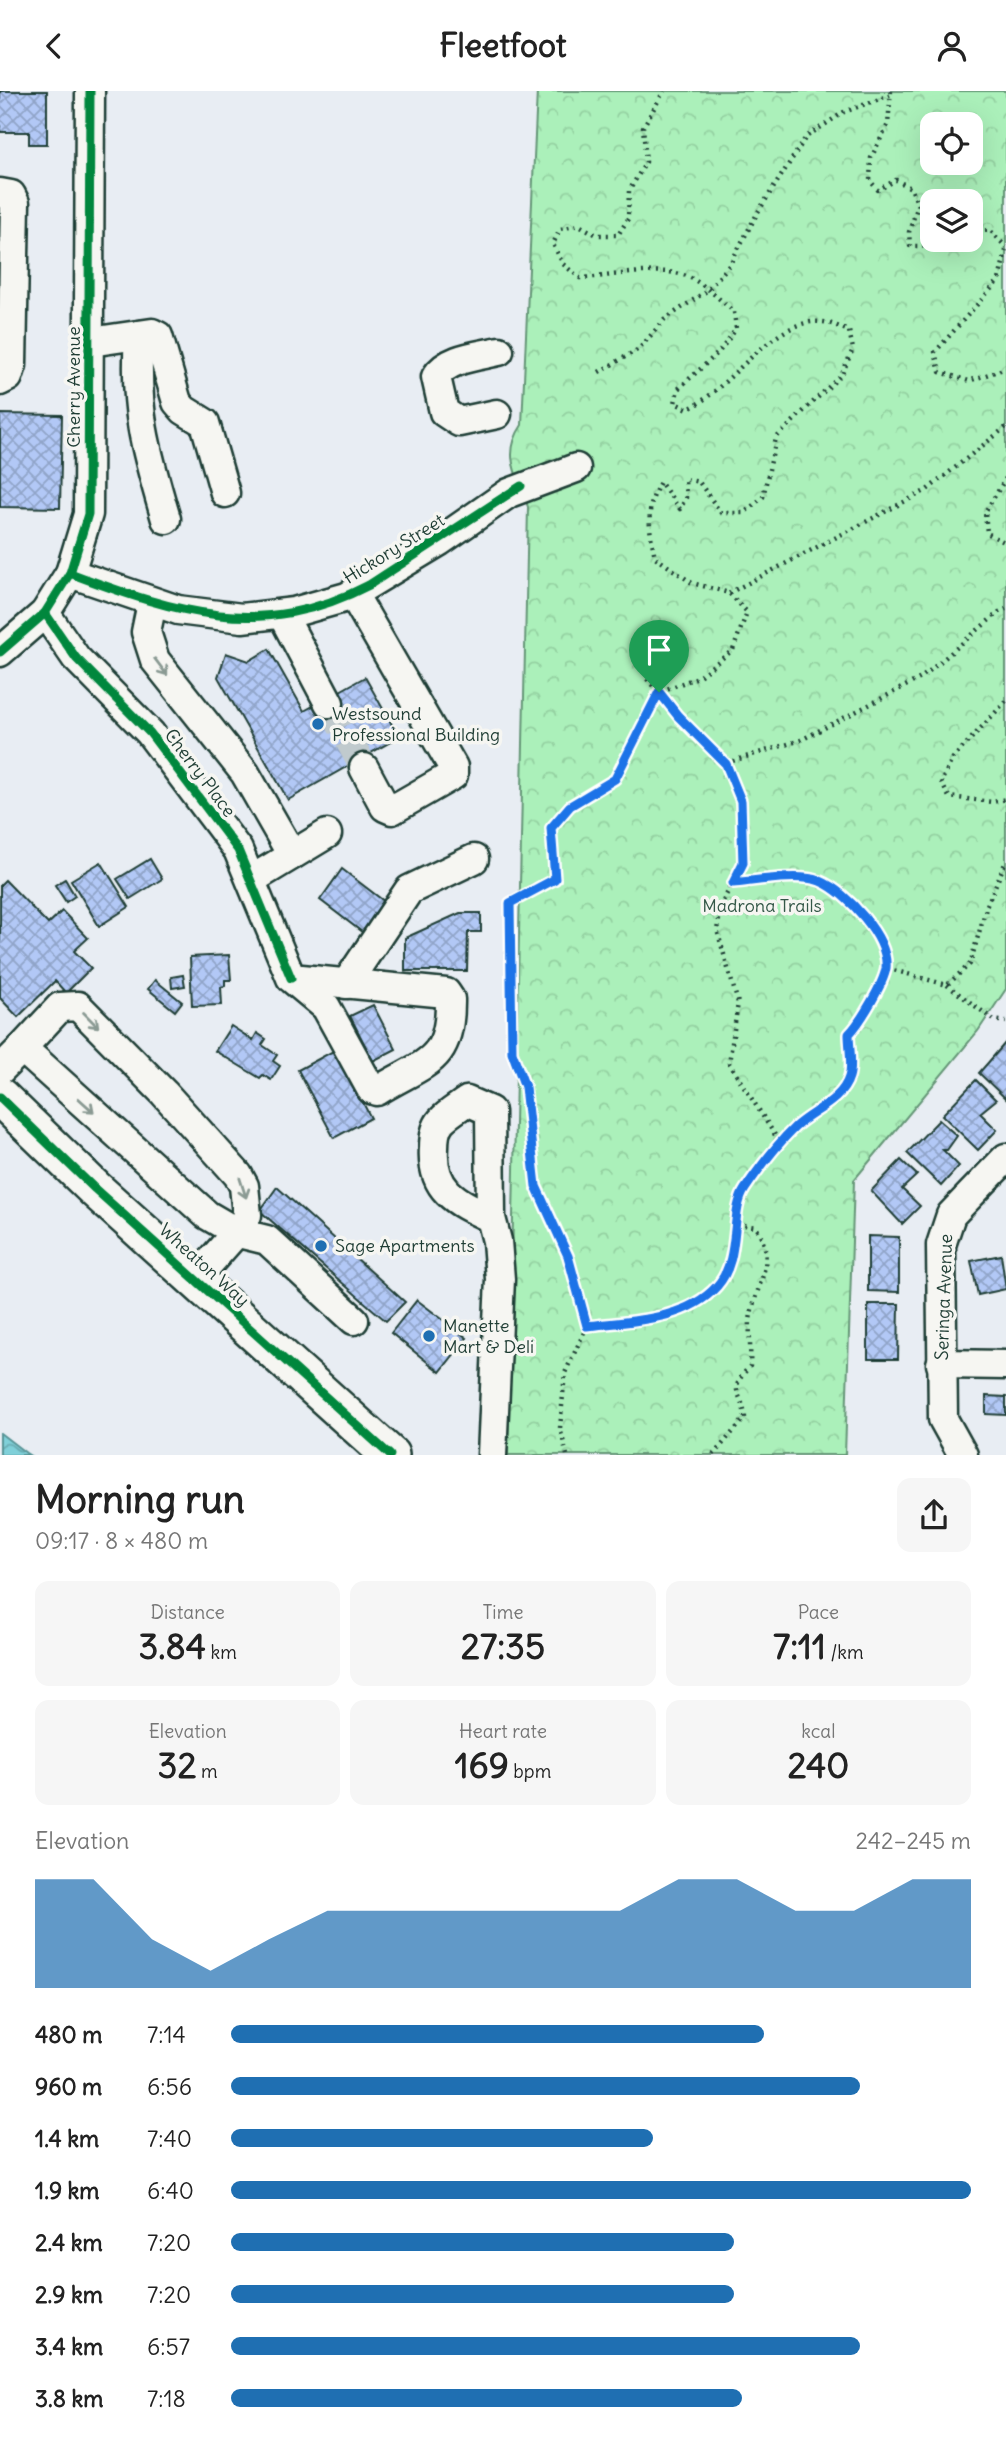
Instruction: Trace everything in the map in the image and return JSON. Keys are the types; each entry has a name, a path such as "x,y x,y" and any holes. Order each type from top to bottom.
{"main road":[{"name":"Wheaton Way","path":"0,1097 95,1189 390,1455"}],"street":[{"name":"Cherry Avenue","path":"0,652 45,613 70,573 88,514 90,91"},
{"path":"4,379 12,351 15,203 6,194"},
{"path":"90,342 139,335 158,336 177,402 205,423 225,493"},
{"path":"139,335 136,380 140,430 166,519"},
{"path":"498,414 459,422 444,412 436,377 441,368 457,361 499,351"},
{"name":"Hickory Street","path":"70,573 152,603 215,617 242,618 317,607 353,594 522,486 576,468"},
{"path":"353,594 453,767 453,775 392,810 385,807 364,768"},
{"path":"152,603 146,632 155,660 245,773 292,855"},
{"name":"Cherry Place","path":"45,613 76,658 150,733 237,850 291,978"},
{"path":"282,614 329,703"},
{"path":"251,880 327,834"},
{"path":"346,984 409,890 474,859"},
{"path":"291,978 446,993 450,999 450,1026 440,1052 377,1091 371,1089 326,1007 291,978"},
{"path":"0,1070 60,1007 78,1006 164,1093 238,1175 244,1186 247,1215 238,1233 196,1278"},
{"path":"22,1048 207,1215 238,1233 267,1240 354,1320"},
{"name":"Seringa Avenue","path":"962,1455 943,1419 941,1245 951,1215 1006,1158"},
{"path":"491,1218 498,1241 500,1279 492,1455"},
{"path":"941,1364 1006,1365"}],"path":[{"path":"567,1455 561,1428 565,1373 587,1326 568,1256 536,1186 525,1087 512,1052 510,903 555,879 551,828 570,806 615,779 659,692 698,677 733,650 747,612 729,593 692,583 655,557 648,520 650,500 660,482 680,509 686,498 685,479 699,482 721,513 744,513 763,497 776,438 842,374 853,348 849,331 824,322 801,324 761,348 701,404 688,409 675,404 678,389 719,352 736,328 734,312 708,290 681,274 653,272 580,278 563,264 553,244 561,229 579,225 597,235 618,235 628,219 629,191 646,162 643,127 664,91"},
{"path":"599,372 639,349 664,320 708,290 730,264 758,212 806,137 844,112 891,93 888,124 871,158 870,181 878,190 896,180 911,188 919,205 909,232 910,246 920,246"},
{"path":"983,230 990,230 1006,249 999,280 935,352 940,372 970,381 1006,368"},
{"path":"729,593 927,490 1006,427"},
{"path":"1006,478 985,512 987,533 1006,543"},
{"path":"726,764 801,740 921,678 1006,609"},
{"path":"647,679 678,716 726,764 741,801 743,863 722,903 717,930 738,1003 729,1063 780,1143"},
{"path":"1006,701 953,758 941,782 949,797 993,802 1006,799"},
{"path":"947,985 970,964 987,905 1006,861"},
{"path":"587,1326 647,1319 685,1308 717,1286 732,1258 742,1194 780,1143 798,1125 837,1097 849,1077 849,1034 863,1019 886,968 880,936 853,905 819,881 773,879 733,883"},
{"path":"886,968 947,985 995,1020 1006,1021"},
{"path":"713,1455 746,1418 734,1389 736,1381 750,1366 750,1321 765,1273 766,1243 756,1227 738,1224"}],"green space":[{"name":"Madrona Trails","path":"537,91 1006,91 1006,989 978,1031 854,1180 845,1455 508,1455 528,507 513,466 516,436 522,425"}],"water":[{"path":"0,1433 26,1453 29,1455 0,1455"}],"building":[{"path":"0,91 47,91 47,144 29,144 29,132 0,132"},
{"path":"0,414 62,415 60,508 0,507"},
{"name":"Westsound Professional Building","path":"269,649 304,711 365,677 399,737 288,800 218,677 226,653 249,661"},
{"path":"150,859 162,879 130,899 117,879"},
{"path":"101,862 129,907 99,926 71,880"},
{"path":"342,869 385,902 362,932 320,900"},
{"path":"65,879 75,896 66,902 55,885"},
{"path":"5,880 48,924 62,911 88,938 74,951 91,968 66,993 55,981 18,1017 0,998 0,885"},
{"path":"460,913 481,913 481,932 468,932 467,971 405,971 405,938"},
{"path":"229,955 231,980 225,980 225,986 221,987 222,1005 192,1006 190,957"},
{"path":"183,975 185,986 172,988 171,977"},
{"path":"155,980 182,1002 175,1011 148,989"},
{"path":"373,1005 396,1049 373,1061 350,1016"},
{"path":"231,1026 253,1040 257,1033 266,1039 262,1045 277,1055 273,1061 280,1066 271,1080 263,1075 260,1078 215,1051"},
{"path":"1006,1042 1006,1099 979,1073"},
{"path":"335,1050 371,1118 334,1138 298,1070"},
{"path":"976,1080 996,1100 980,1113 997,1130 978,1150 942,1115"},
{"path":"939,1120 957,1136 947,1150 943,1150 959,1166 941,1186 907,1153"},
{"path":"901,1160 917,1175 902,1189 920,1206 902,1224 871,1191"},
{"name":"Sage Apartments","path":"277,1187 405,1302 386,1321 260,1211"},
{"path":"868,1236 899,1237 899,1292 868,1291"},
{"path":"1001,1255 1006,1289 978,1295 971,1261"},
{"name":"Manette Mart & Deli","path":"417,1300 467,1338 440,1372 391,1333"},
{"path":"868,1304 899,1304 898,1359 868,1359"},
{"path":"986,1396 1006,1397 1006,1415 986,1414"}],"tunnel":[{"path":"329,703 364,768"}],"cycle path":[{"path":"0,652 45,613 70,573 88,514 90,91"},
{"path":"70,573 146,600 183,609 219,615 255,616 292,612 330,602 369,585 521,486"},
{"path":"45,613 76,658 150,733 238,850 291,978"},
{"path":"0,1097 95,1189 390,1455"}],"place":[{"name":"Westsound Professional Building","path":"318,724"},
{"name":"Sage Apartments","path":"321,1246"},
{"name":"Manette Mart & Deli","path":"429,1336"}],"route":[{"path":"659,692 678,716 726,764 741,801 743,863 733,883 773,879 819,881 853,905 880,936 886,968 863,1019 849,1034 849,1077 837,1097 798,1125 770,1153 742,1194 732,1258 717,1286 685,1308 647,1319 587,1326 568,1256 536,1186 525,1087 512,1052 510,903 555,879 551,828 570,806 615,779 659,692"}]}
